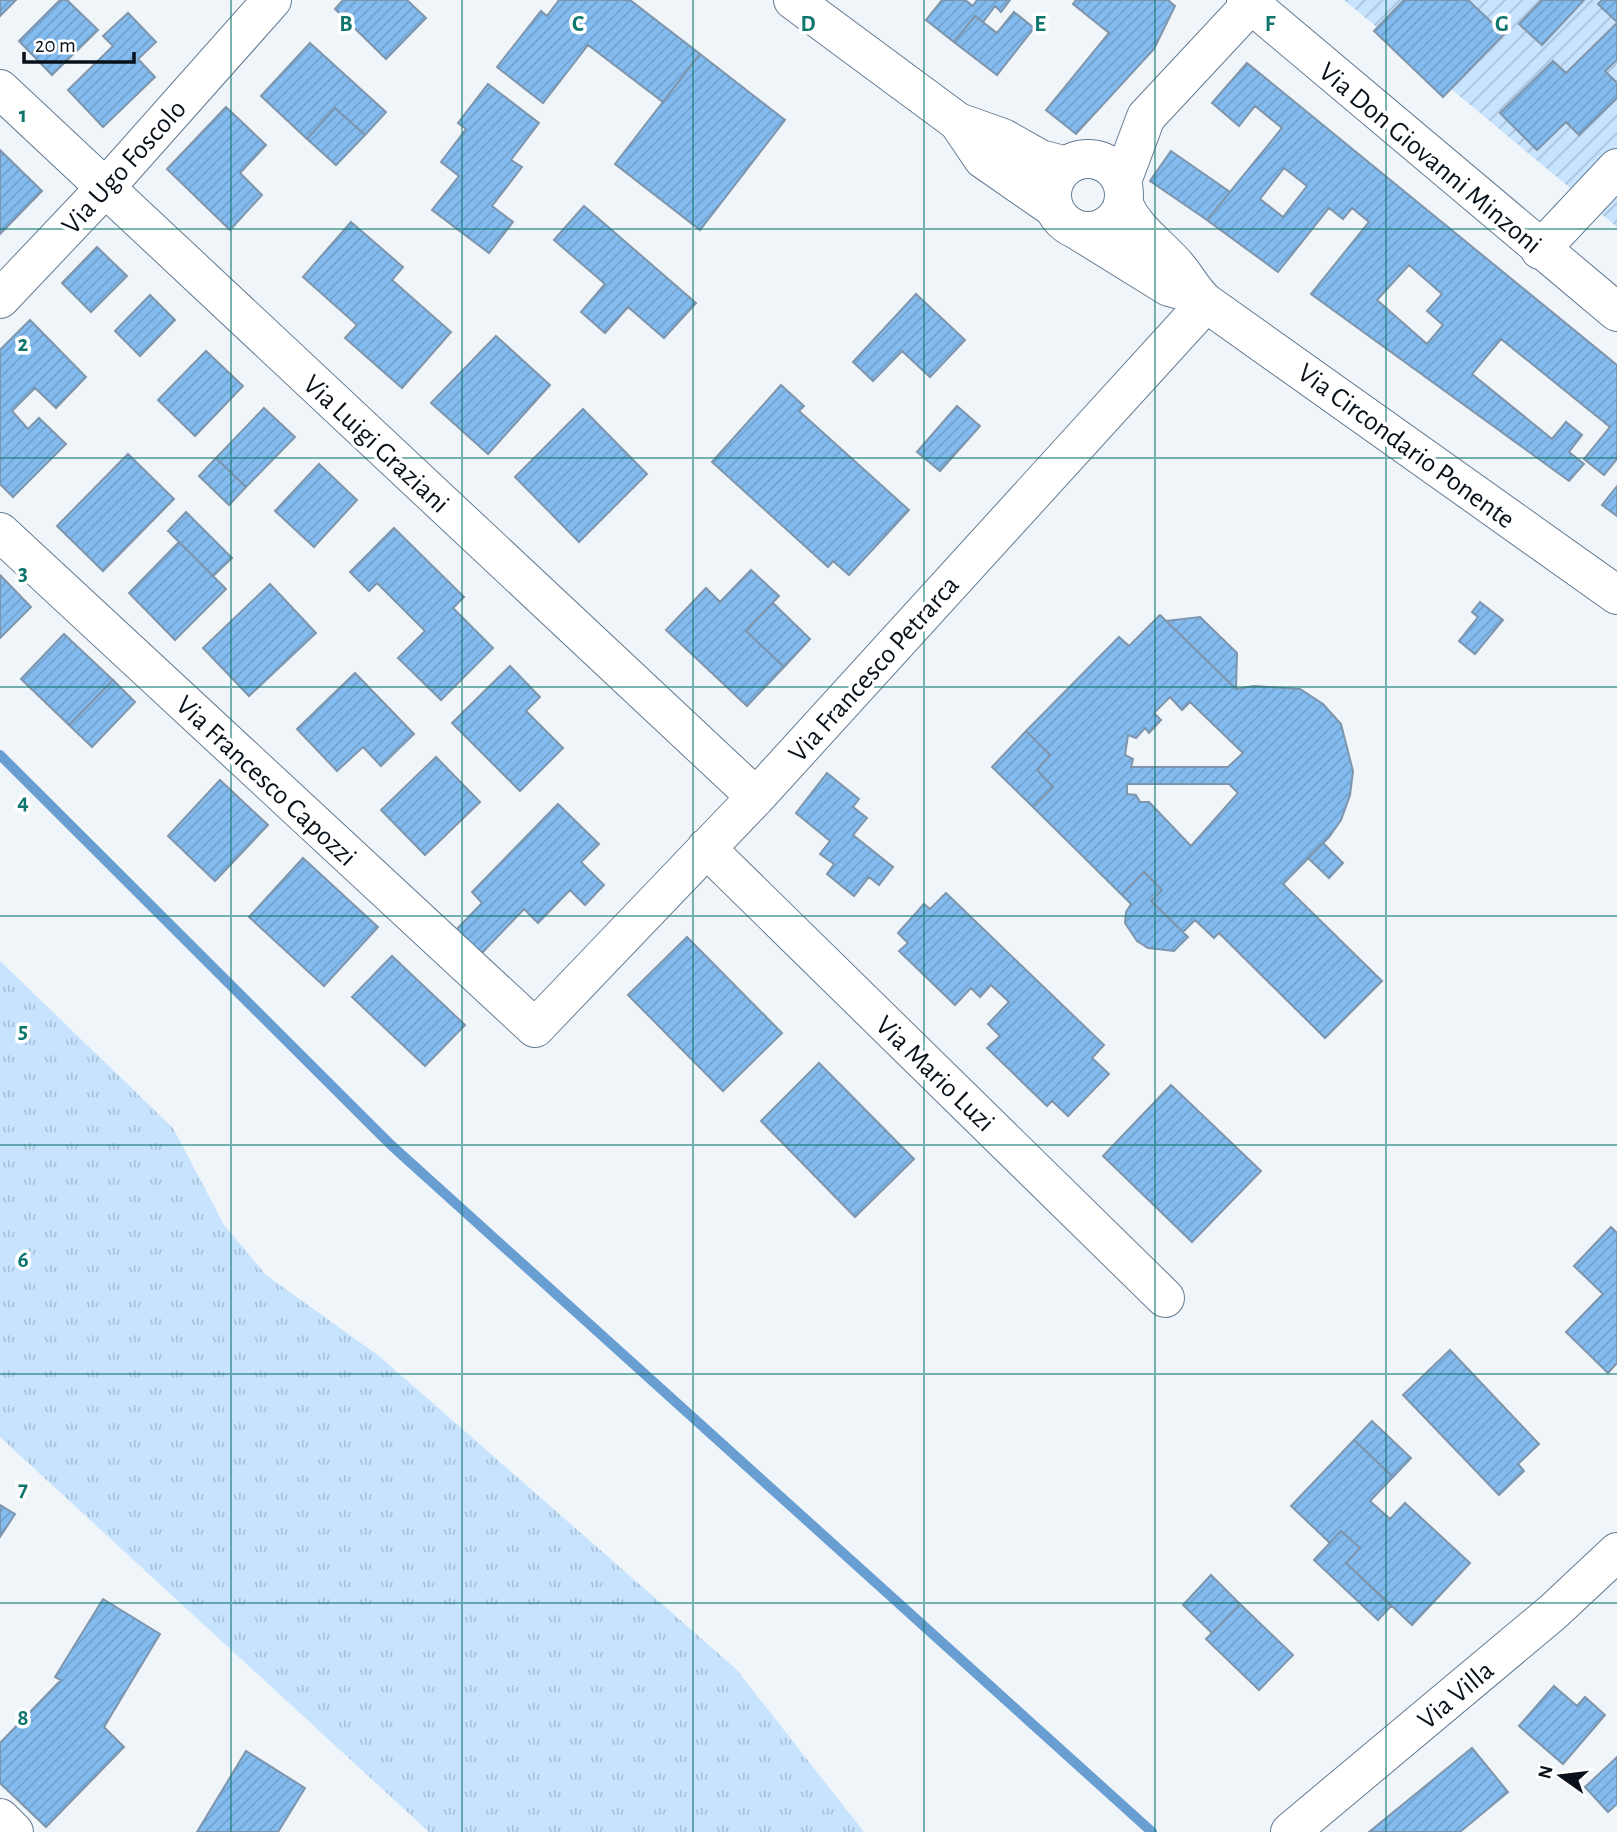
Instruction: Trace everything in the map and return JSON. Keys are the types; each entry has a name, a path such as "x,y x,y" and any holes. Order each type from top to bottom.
{"street":[{"name":"Via Ugo Foscolo","path":"0,299 105,188 272,0"},
{"name":"Via Circondario Ponente","path":"793,0 958,122 1003,138 1040,159 1077,162"},
{"path":"1146,117 1123,193 1119,216 1101,230 1066,220 1053,185 1077,162 1146,117 1251,1"},
{"name":"Via Don Giovanni Minzoni","path":"1251,1 1540,250 1617,312"},
{"name":"Via Luigi Graziani","path":"0,89 756,796"},
{"name":"Via Circondario Ponente","path":"958,122 983,159 1066,220 1169,287 1201,299 1617,595"},
{"path":"1077,162 1108,165 1123,193"},
{"path":"1540,250 1617,168"},
{"name":"Via Circondario Ponente","path":"1123,193 1131,222 1178,268 1201,299"},
{"name":"Via Francesco Petrarca","path":"535,1028 756,796 1201,299"},
{"name":"Via Francesco Capozzi","path":"0,532 535,1028"},
{"name":"Via Mario Luzi","path":"706,848 1165,1298"},
{"name":"Via Villa","path":"1290,1832 1553,1612 1617,1552"},
{"path":"0,1818 15,1832"}],"green space":[{"path":"1344,0 1617,0 1617,227"},
{"path":"0,961 173,1128 224,1225 266,1275 379,1356 736,1669 864,1832 429,1832 0,1437"}],"building":[{"path":"0,0 16,0 0,16"},
{"path":"60,0 67,0 98,30 52,75 19,41"},
{"path":"343,0 407,0 426,18 386,59 335,9"},
{"path":"559,0 630,0 700,54 663,102 588,45 543,103 497,67 541,11 547,16"},
{"path":"942,0 965,0 973,6 977,0 1010,0 1001,12 995,6 983,22 975,16 954,42 926,20"},
{"path":"1076,0 1168,0 1175,6 1154,49 1076,134 1046,110 1109,33 1073,4"},
{"path":"1404,0 1468,0 1504,34 1443,97 1374,31"},
{"path":"1542,0 1584,0 1542,45 1519,24"},
{"path":"1602,0 1617,0 1617,22 1598,4"},
{"path":"1014,12 1034,28 997,75 954,42 975,16 997,33"},
{"path":"128,13 156,42 138,59 155,77 103,127 68,90 113,46 103,36"},
{"path":"1617,23 1617,60 1605,71 1617,83 1617,98 1579,135 1566,122 1537,150 1500,113 1553,61 1566,73"},
{"path":"310,43 386,112 365,135 335,108 307,139 261,96"},
{"path":"700,54 785,120 700,230 615,164"},
{"path":"1247,63 1617,365 1617,459 1604,475 1584,459 1610,427 1501,339 1472,374 1552,439 1566,422 1582,435 1569,452 1584,464 1569,481 1311,294 1369,222 1352,208 1343,219 1329,208 1278,272 1207,220 1282,128 1255,106 1239,126 1212,103","holes":["1284,168 1307,186 1283,217 1260,199","1409,265 1442,294 1427,311 1443,325 1427,344 1377,300"]},
{"path":"488,84 539,123 511,160 522,167 492,206 513,222 489,253 432,210 459,176 441,162 466,129 458,123"},
{"path":"226,107 266,145 240,173 262,195 230,230 167,169"},
{"path":"335,108 365,135 336,165 307,139"},
{"path":"0,150 42,191 0,234"},
{"path":"1171,151 1230,192 1207,220 1150,181"},
{"path":"584,206 696,303 664,338 628,307 605,333 581,312 605,284 554,240"},
{"path":"351,222 403,267 392,280 451,332 402,388 345,338 357,325 303,277"},
{"path":"97,247 127,276 91,312 62,283"},
{"path":"916,294 965,340 930,377 902,351 873,381 853,362"},
{"path":"150,295 175,320 140,356 115,331"},
{"path":"30,320 86,377 56,408 35,388 12,411 28,429 39,418 66,444 13,497 0,484 0,350"},
{"path":"496,336 550,385 488,454 431,403"},
{"path":"206,351 243,386 195,436 158,400"},
{"path":"781,385 804,406 799,411 909,510 849,575 833,561 828,567 712,462"},
{"path":"957,406 980,426 940,471 917,452"},
{"path":"264,408 295,437 246,487 216,458"},
{"path":"583,409 647,474 579,542 515,477"},
{"path":"128,454 174,499 103,571 57,526"},
{"path":"216,458 246,487 229,505 199,476"},
{"path":"319,464 357,500 314,547 275,511"},
{"path":"1617,486 1617,516 1602,505"},
{"path":"186,512 232,558 213,576 168,531"},
{"path":"394,528 464,597 453,608 493,648 441,700 398,658 425,631 377,583 369,591 350,572"},
{"path":"179,542 226,589 175,640 129,593"},
{"path":"751,570 779,596 746,631 784,667 747,706 666,630 706,588 720,602"},
{"path":"0,575 31,607 0,638"},
{"path":"270,584 316,633 249,696 203,648"},
{"path":"1480,602 1503,620 1475,654 1459,641 1478,617 1472,612"},
{"path":"773,603 810,639 784,667 746,631"},
{"path":"1160,615 1236,689 1254,686 1300,689 1323,704 1341,724 1353,771 1350,795 1341,820 1329,837 1283,884 1382,981 1325,1038 1219,933 1214,938 1195,920 1183,932 1151,901 1162,890 1144,872 1122,895 1033,807 1053,787 1037,770 1050,755 1026,731 1119,637 1129,646","holes":["1170,697 1182,710 1190,702 1243,753 1228,767 1131,767 1133,759 1125,755 1128,735 1136,738 1145,728 1149,733 1161,720 1154,713","1127,784 1229,784 1238,793 1191,846 1149,802 1140,802 1136,795 1127,794"]},
{"path":"1200,617 1237,653 1236,689 1166,621"},
{"path":"64,634 113,680 69,725 21,679"},
{"path":"510,666 540,697 526,711 563,748 520,791 452,723"},
{"path":"355,673 414,734 381,766 363,747 337,771 297,729"},
{"path":"113,680 135,702 92,747 69,725"},
{"path":"1026,731 1050,755 1037,770 1053,787 1033,807 992,767"},
{"path":"436,757 480,802 425,855 381,810"},
{"path":"827,773 859,799 853,807 867,818 853,835 893,867 879,885 869,877 854,896 827,874 834,864 820,854 830,841 796,813"},
{"path":"220,780 268,825 215,881 168,836"},
{"path":"558,804 599,844 581,862 604,885 585,905 570,890 538,923 524,909 480,955 455,931 482,903 472,892"},
{"path":"1323,843 1343,863 1329,878 1308,858"},
{"path":"303,858 378,927 324,986 249,917"},
{"path":"1144,872 1162,890 1151,901 1188,937 1174,951 1148,948 1137,941 1125,923 1126,912 1131,904 1122,895"},
{"path":"946,893 1104,1045 1092,1058 1109,1074 1068,1116 1052,1101 1047,1106 987,1048 1000,1036 988,1024 1009,1002 991,985 980,997 971,988 955,1005 899,951 908,943 898,933 924,904 930,909"},
{"path":"687,937 782,1033 723,1091 628,995"},
{"path":"392,956 465,1025 425,1066 352,997"},
{"path":"819,1063 914,1159 855,1217 761,1121"},
{"path":"1171,1085 1261,1171 1192,1242 1103,1156"},
{"path":"1611,1227 1617,1233 1617,1363 1608,1373 1566,1332 1603,1294 1574,1266"},
{"path":"1450,1350 1539,1444 1518,1464 1524,1471 1499,1495 1403,1395"},
{"path":"1372,1421 1411,1458 1393,1477 1354,1440"},
{"path":"1354,1440 1393,1477 1370,1501 1390,1519 1405,1503 1470,1563 1412,1625 1346,1563 1360,1548 1341,1531 1330,1543 1291,1506"},
{"path":"0,1505 15,1514 0,1537"},
{"path":"1341,1531 1360,1548 1346,1563 1391,1606 1378,1620 1314,1560"},
{"path":"1211,1575 1240,1604 1212,1633 1183,1605"},
{"path":"103,1599 160,1634 104,1727 124,1747 46,1827 0,1783 0,1743 61,1680 55,1677"},
{"path":"1240,1604 1293,1655 1259,1690 1206,1639"},
{"path":"1554,1686 1577,1706 1585,1697 1605,1715 1563,1764 1519,1726"},
{"path":"1472,1748 1508,1792 1460,1832 1369,1832"},
{"path":"246,1751 305,1788 278,1832 197,1832"},
{"path":"1617,1757 1617,1804 1608,1812 1585,1787"}],"waterway":[{"path":"0,755 391,1145 1152,1832"}]}
